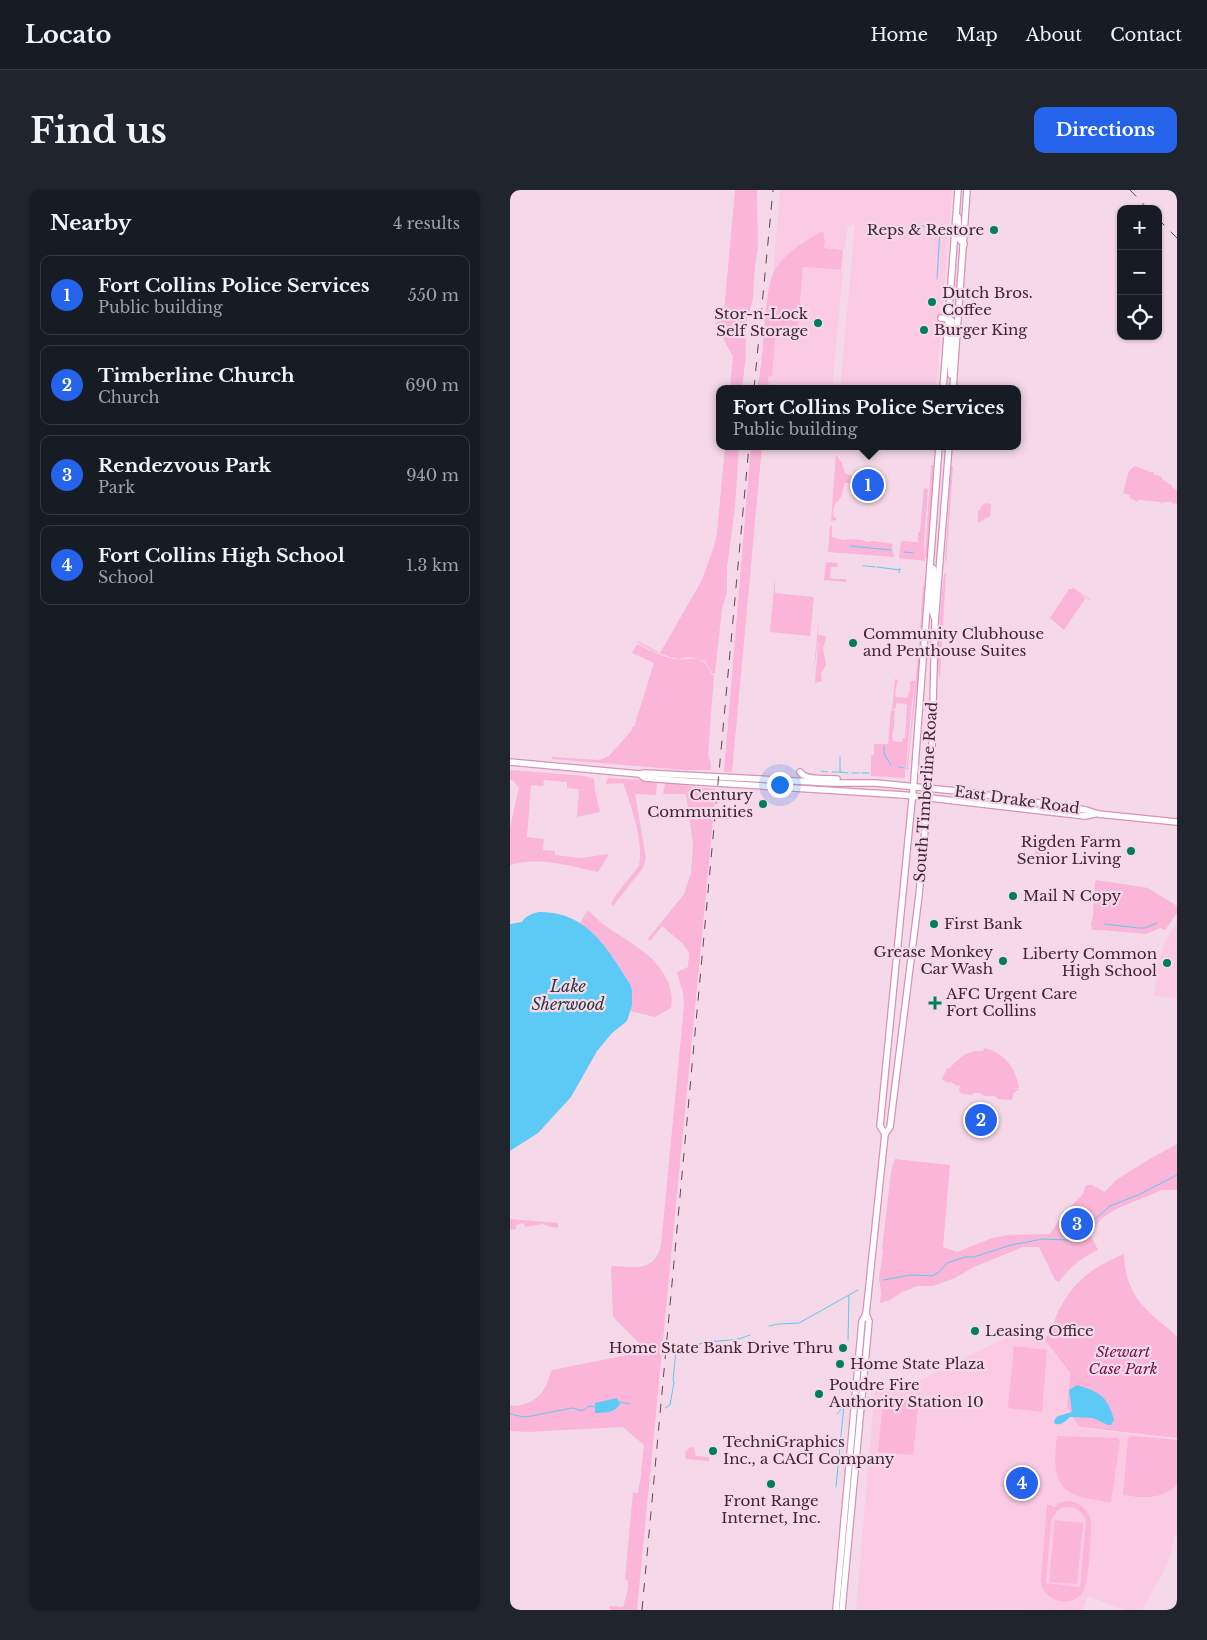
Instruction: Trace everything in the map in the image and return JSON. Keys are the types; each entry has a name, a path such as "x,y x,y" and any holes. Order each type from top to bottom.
{"main road":[{"path":"953,385 964,244 965,190"},
{"path":"957,191 959,239 964,244"},
{"path":"943,385 944,318 957,191"},
{"path":"944,318 951,320 953,325 950,364 950,374 953,380"},
{"name":"South Timberline Road","path":"885,1134 880,1126 913,786 939,450"},
{"name":"South Timberline Road","path":"836,1610 862,1320 866,1314 885,1134 890,1127 919,895 929,788 936,622 949,450"},
{"path":"934,519 937,536 935,563 940,568"},
{"path":"930,567 934,570 932,611 936,622"},
{"name":"East Drake Road","path":"510,762 639,774 645,772 913,786 1086,810 1095,814"},
{"path":"800,772 808,777 838,780 844,783"},
{"name":"East Drake Road","path":"639,774 645,778 661,782 743,784 928,797 1085,816 1095,814 1177,822"},
{"path":"661,782 666,777 681,778 686,775"},
{"path":"743,784 757,782 797,784 799,781"},
{"path":"798,788 804,785 844,783"},
{"path":"1030,809 1033,806 1071,808"},
{"name":"South Timberline Road","path":"842,1610 869,1321 866,1314"}],"shaded area":[{"path":"780,190 952,190 936,385 840,385 855,224 847,226 845,250 824,248 823,232 777,266 773,274"},
{"name":"Stor-n-Lock Self Storage","path":"803,267 843,271 832,385 769,385 768,377 772,376 776,330 797,331"},
{"name":"Liberty Common High School","path":"1177,922 1177,998 1154,996 1159,959 1165,942"},
{"path":"1043,1338 1069,1374 1067,1408 1079,1428 1177,1439 1177,1527 1165,1569 1142,1610 1125,1610 1088,1596 1082,1610 856,1609 875,1388 891,1388 915,1383 1004,1339"}],"green space":[{"path":"735,190 757,190 758,248 753,299 745,327 746,355 742,385 730,385 733,357 715,323 718,322 724,312"},
{"path":"823,232 824,248 843,250 841,270 803,267 797,332 776,330 772,376 768,377 769,385 758,385 771,280 780,262 803,243"},
{"path":"725,450 739,450 735,506 727,568 727,592 722,609 715,673 713,674 705,661 689,657 679,659 670,657 653,651 637,642 660,653 702,580 717,534"},
{"path":"751,450 762,450 732,772 724,772"},
{"path":"836,455 842,463 845,473 862,480 855,483 845,483 841,497 834,506 833,516 836,520 831,521"},
{"path":"931,465 935,465 927,562 925,555"},
{"path":"951,466 953,467 946,565 945,560"},
{"path":"1135,466 1154,472 1153,474 1162,477 1162,479 1171,484 1177,490 1177,504 1163,502 1162,504 1160,502 1138,500 1137,502 1129,498 1130,495 1123,493 1129,471"},
{"path":"924,488 928,489 924,543 918,542 918,533 920,532"},
{"path":"986,503 991,504 990,516 978,523 978,511"},
{"path":"830,526 832,526 832,537 843,540 863,540 893,544 894,557 828,552"},
{"path":"901,542 924,543 925,561 899,558"},
{"path":"826,563 838,563 837,567 831,567 830,578 846,579 846,582 824,580"},
{"path":"946,572 940,679 938,672 939,629 944,574"},
{"path":"775,577 775,593 814,597 810,636 770,632"},
{"path":"923,585 926,588 921,648 919,649"},
{"path":"1072,587 1091,601 1079,593 1085,599 1064,630 1050,618 1069,589 1073,589"},
{"path":"819,617 818,635 825,636 826,638 823,648 826,665 821,673 822,681 815,683 818,644 820,643 818,643 818,640 813,677"},
{"path":"637,644 669,658 697,659 705,663 714,676 708,755 711,770 684,770 552,759 552,757 600,760 609,756 632,730 654,663 632,653"},
{"path":"918,654 921,657 907,767"},
{"path":"895,679 898,680 895,691 896,697 907,698 910,690 910,681 915,681 914,690 912,691 914,691 911,711 908,711 911,712 906,767 899,767 905,769 905,777 871,776 871,755 874,755 874,744 888,744 891,710 895,711 893,741 902,742 905,738 906,722 910,722 906,721 907,704 897,703 895,709 892,710"},
{"path":"510,770 585,776 594,779 600,812 577,817 579,789 567,788 567,782 544,780 543,786 531,785 527,837 544,839 543,850 555,851 555,855 580,858 609,854 598,872 532,861 510,865 510,828 519,787 510,780"},
{"path":"609,778 654,781 657,783 656,795 635,794 646,858 643,868 613,906 611,904 615,896 639,866 640,846 636,824 623,783 606,784"},
{"path":"666,783 716,789 637,1610 610,1610 609,1606 623,1607 628,1589 628,1580 625,1579 633,1492 638,1493 644,1445 623,1427 528,1432 510,1431 510,1405 523,1405 536,1398 545,1387 552,1370 627,1355 640,1344 613,1317 611,1267 636,1267 649,1264 658,1254 661,1245 684,1006 683,993 677,972 688,967 689,953 682,943 662,926 650,941 648,939 684,894 691,873 693,845 686,794 663,794"},
{"path":"1036,843 1050,844 1048,866 1034,865"},
{"path":"1097,880 1148,888 1177,906 1177,913 1165,930 1160,928 1146,934 1094,930 1091,924 1095,882"},
{"path":"588,910 598,920 653,959 668,982 672,998 671,1008 655,1017 630,1011 632,991 630,984 602,943 580,923"},
{"path":"984,1048 1003,1057 1012,1068 1019,1088 1012,1088 1019,1089 1014,1093 1011,1100 998,1099 995,1096 984,1096 981,1093 973,1093 973,1095 962,1094 959,1091 959,1085 957,1086 951,1082 947,1083 942,1079 947,1068 949,1069 960,1058 968,1053 983,1051"},
{"path":"1177,1144 1177,1190 1162,1190 1114,1210 1101,1219 1090,1234 1098,1250 1076,1263 1059,1282 1055,1280 1039,1247 1023,1247 974,1267 955,1278 933,1286 918,1286 880,1303 879,1278 882,1249 891,1172 895,1159 950,1165 943,1247 957,1252 992,1238 1008,1235 1050,1234 1059,1220 1066,1215 1070,1207 1083,1194 1086,1185 1092,1185 1105,1192 1116,1180"},
{"path":"510,1219 558,1223 558,1228 543,1224 525,1227 524,1223 516,1225 516,1229 510,1230"},
{"name":"Stewart Case Park","path":"1124,1254 1129,1284 1138,1300 1177,1337 1177,1438 1079,1427 1067,1407 1070,1373 1044,1339 1051,1330 1064,1301 1078,1283 1103,1264"},
{"path":"1014,1346 1047,1350 1042,1412 1008,1408"},
{"path":"887,1398 919,1401 913,1455 878,1452 883,1401"},
{"path":"1057,1436 1118,1438 1120,1441 1111,1502 1080,1497 1063,1486 1058,1478 1056,1467"},
{"path":"1130,1436 1177,1440 1177,1485 1158,1496 1138,1497 1123,1495 1128,1438"},
{"path":"694,1447 696,1456 709,1457 709,1461 686,1459 685,1452 689,1448"},
{"path":"1026,1467 1031,1499 1029,1496 1002,1487 1011,1473"},
{"path":"1067,1501 1080,1505 1086,1510 1091,1523 1085,1587 1078,1598 1064,1602 1051,1597 1045,1592 1041,1578 1047,1505 1052,1505 1053,1508 1059,1503","holes":["1067,1507 1074,1508 1083,1514 1086,1522 1080,1587 1046,1583 1051,1520 1057,1511"]},
{"path":"1055,1520 1083,1523 1077,1584 1049,1582"}],"water":[{"name":"Lake Sherwood","path":"539,912 556,913 570,918 594,934 630,984 632,1005 627,1021 612,1033 597,1051 571,1097 538,1133 510,1151 510,924 522,922 529,915"},
{"path":"1077,1385 1097,1393 1105,1400 1109,1405 1114,1420 1111,1425 1093,1418 1070,1417 1061,1424 1054,1423 1058,1416 1072,1412 1069,1390"},
{"path":"617,1398 620,1404 618,1407 606,1413 595,1413 595,1403"}],"waterway":[{"path":"918,227 929,226 940,230 937,279"},
{"path":"850,546 891,550"},
{"path":"904,552 913,553"},
{"path":"867,566 875,567"},
{"path":"877,567 900,570"},
{"path":"899,573 900,568"},
{"path":"884,746 884,754 891,765"},
{"path":"840,757 840,772 848,773"},
{"path":"899,767 905,768"},
{"path":"821,771 828,772"},
{"path":"832,772 841,772"},
{"path":"852,773 859,773"},
{"path":"862,773 869,773"},
{"path":"1104,924 1145,928 1157,923"},
{"path":"883,1280 911,1275 932,1276 939,1272 947,1263 965,1257 974,1257 1011,1245 1043,1239 1069,1240 1082,1236 1094,1220 1110,1206 1138,1195 1177,1175"},
{"path":"769,1326 799,1323 858,1290"},
{"path":"848,1340 849,1296"},
{"path":"709,1342 739,1339 750,1335"},
{"path":"665,1408 670,1405 676,1351 688,1346 705,1343"},
{"path":"619,1402 630,1404"},
{"path":"836,1487 844,1405"},
{"path":"510,1414 524,1417 572,1408 585,1410 589,1406 595,1407"},
{"path":"837,1414 843,1407"}],"railway":[{"path":"754,385 773,190"},
{"path":"1130,190 1144,205"},
{"path":"1162,223 1177,238"},
{"path":"642,1610 749,450"}],"place":[{"name":"Reps & Restore","path":"994,230"},
{"name":"Dutch Bros. Coffee","path":"932,302"},
{"name":"Stor-n-Lock Self Storage","path":"818,323"},
{"name":"Burger King","path":"924,330"},
{"name":"Fort Collins Police Services","path":"868,485"},
{"name":"Community Clubhouse and Penthouse Suites","path":"853,643"},
{"name":"Century Communities","path":"763,804"},
{"name":"Rigden Farm Senior Living","path":"1131,851"},
{"name":"Mail N Copy","path":"1013,896"},
{"name":"First Bank","path":"934,924"},
{"name":"Grease Monkey Car Wash","path":"1003,961"},
{"name":"Liberty Common High School","path":"1167,963"},
{"name":"AFC Urgent Care Fort Collins","path":"935,1003"},
{"name":"Timberline Church","path":"981,1120"},
{"name":"Rendezvous Park","path":"1077,1224"},
{"name":"Leasing Office","path":"975,1331"},
{"name":"Home State Bank Drive Thru","path":"843,1348"},
{"name":"Home State Plaza","path":"840,1364"},
{"name":"Poudre Fire Authority Station 10","path":"819,1394"},
{"name":"TechniGraphics Inc., a CACI Company","path":"713,1451"},
{"name":"Fort Collins High School","path":"1022,1483"},
{"name":"Front Range Internet, Inc.","path":"771,1484"}]}
